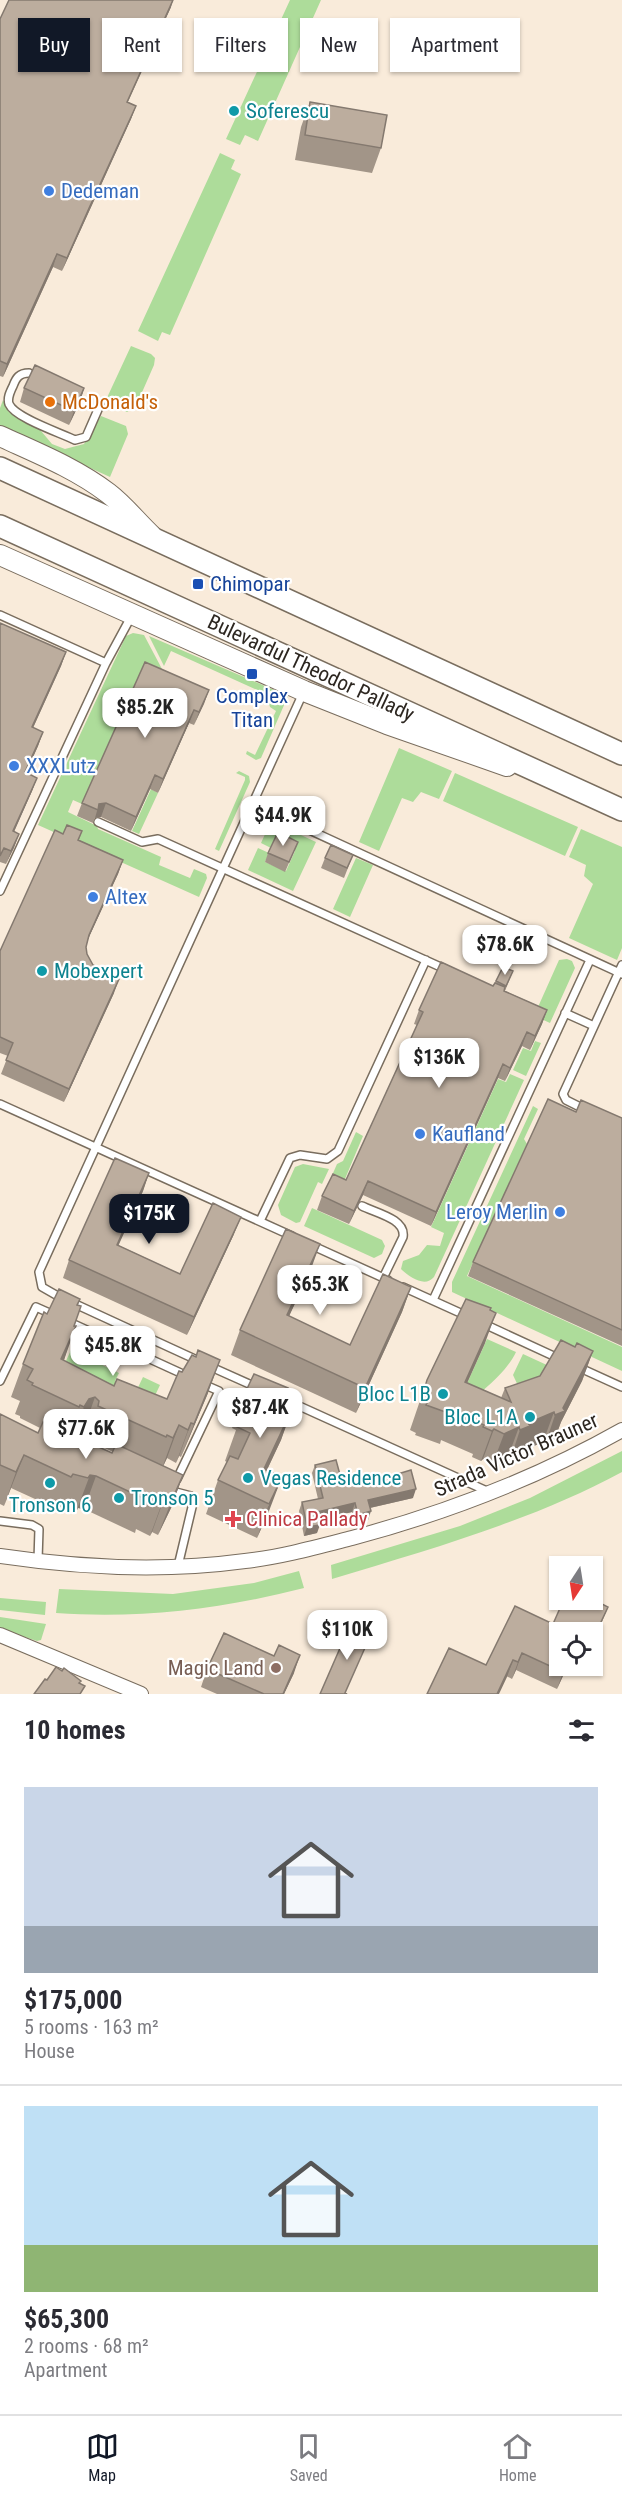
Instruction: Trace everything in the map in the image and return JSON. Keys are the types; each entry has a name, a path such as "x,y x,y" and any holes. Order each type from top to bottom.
{"main road":[{"path":"0,468 622,754"},
{"name":"Bulevardul Theodor Pallady","path":"0,526 622,810"}],"street":[{"path":"0,436 74,470 94,483 110,495 155,539"},
{"path":"0,555 304,691 408,732 563,783"},
{"name":"Strada Victor Brauner","path":"0,1556 82,1565 178,1566 245,1561 321,1546 417,1520 491,1493 567,1459 622,1430"},
{"path":"0,1567 19,1558"},
{"path":"0,1635 141,1694"}],"lane":[{"path":"29,373 22,373 16,378 8,397 10,406 18,414 75,440 86,437 100,405"},
{"path":"0,615 106,663"},
{"path":"0,891 120,633 132,615"},
{"path":"260,1389 48,1292 42,1287 39,1272 304,691"},
{"path":"253,804 620,974"},
{"path":"98,822 140,841 149,842 158,839 224,867 456,974"},
{"path":"260,1221 291,1158 300,1155 327,1158 338,1151 426,960"},
{"path":"433,1300 590,960"},
{"path":"592,1112 566,1100 563,1096 620,974 622,965"},
{"path":"565,1013 594,1026"},
{"path":"0,1104 622,1387"},
{"path":"362,1206 400,1224 404,1230 403,1238 384,1278"},
{"path":"0,1381 36,1307 219,1391 172,1491"},
{"path":"281,1398 491,1493"},
{"path":"162,1486 191,1496 193,1503 178,1566"},
{"path":"0,1521 32,1525 39,1529 38,1560"}],"green space":[{"path":"290,0 321,0 313,18 300,18 300,47 258,141 245,135 240,145 226,139 257,72 288,72 288,18 282,18"},
{"path":"220,153 235,160 231,169 241,174 170,335 162,332 158,341 138,331"},
{"path":"131,346 155,358 136,406 127,412 105,402"},
{"path":"3,400 9,412 36,425 52,444 65,449 84,444 101,416 126,426 128,434 110,477 0,427 0,408"},
{"path":"133,633 144,635 162,669 82,804 73,800 68,812 97,826 98,829 161,857 159,865 190,878 194,869 206,874 207,878 199,897 38,825 126,636"},
{"path":"149,636 288,696 261,758 256,760 246,754 247,751 255,755 276,711 270,707 266,694 171,651 164,666"},
{"path":"399,748 452,771 439,799 421,792 413,802 402,798 379,851 359,842"},
{"path":"239,771 249,776 250,782 219,851 215,849 245,780 245,777 236,773"},
{"path":"455,773 578,827 565,856 443,801"},
{"path":"151,789 158,793 139,834 132,831"},
{"path":"271,821 316,842 293,891 248,870 258,848 269,853 265,862 286,871 295,851 271,848 261,843"},
{"path":"581,829 622,847 622,948 617,960 569,938 593,884 584,876 586,865 569,857"},
{"path":"356,858 373,865 350,917 333,909"},
{"path":"559,960 572,961 575,968 550,1023 524,1011 538,1007"},
{"path":"535,1041 541,1043 526,1076 513,1070 523,1048 531,1051"},
{"path":"510,1074 524,1080 434,1277 426,1282 417,1280 401,1269 403,1261 419,1255 427,1245 440,1246 444,1233 431,1227 498,1079 506,1082"},
{"path":"533,1106 538,1109 524,1139 527,1144 467,1276 622,1347 622,1371 452,1292 452,1282"},
{"path":"356,1132 363,1136 342,1186 330,1180 337,1164 343,1161"},
{"path":"303,1164 329,1169 322,1184 318,1182 300,1222 296,1223 281,1215 278,1205 295,1167"},
{"path":"312,1208 382,1240 385,1246 382,1254 374,1258 304,1226"},
{"path":"487,1339 516,1352 497,1377 454,1412"},
{"path":"71,1350 119,1373 115,1381 123,1385 133,1398 143,1377 160,1385 143,1421 53,1389"},
{"path":"523,1354 562,1372 528,1407 513,1375"},
{"path":"622,1451 622,1472 552,1505 480,1533 332,1579 331,1565 460,1526 530,1498"},
{"path":"299,1571 304,1588 242,1602 181,1611 119,1615 56,1613 59,1589 173,1594 254,1583"},
{"path":"0,1598 46,1602 45,1615 0,1610"},
{"path":"0,1617 46,1624 41,1640 37,1641 0,1629"}],"building":[{"name":"Dedeman","path":"9,0 173,0 165,18 102,18 102,72 141,72 127,102 136,106 67,258 57,254 7,364 0,361 0,19"},
{"path":"310,102 387,115 381,148 305,135"},
{"path":"35,365 84,388 74,411 24,388"},
{"name":"XXXLutz","path":"0,623 66,652 32,727 43,732 25,772 37,778 13,831 19,834 11,851 4,848 0,856"},
{"path":"145,662 209,690 199,712 194,710 163,779 155,775 136,817 106,803 99,804 98,810 82,803"},
{"name":"Mobexpert","path":"67,825 82,831 78,840 123,860 89,935 86,947 93,965 119,979 69,1089 6,1060 13,1043 0,1037 0,951 55,830 63,834"},
{"path":"278,832 298,842 289,862 268,853"},
{"path":"331,845 353,855 347,868 325,858"},
{"name":"Kaufland","path":"441,962 493,986 495,983 505,987 504,991 547,1010 535,1036 527,1032 510,1068 503,1064 436,1212 368,1181 354,1211 322,1196 333,1174 346,1180 423,1012 419,1010"},
{"path":"503,967 513,971 506,986 496,981"},
{"name":"Leroy Merlin","path":"548,1099 576,1112 581,1100 622,1118 622,1330 473,1262"},
{"path":"115,1158 149,1173 117,1245 180,1274 213,1203 241,1217 194,1317 69,1260"},
{"path":"286,1229 320,1244 287,1315 350,1345 383,1274 411,1287 365,1388 240,1330"},
{"path":"59,1289 80,1299 77,1305 81,1306 74,1326 76,1326 61,1359 114,1386 117,1379 167,1399 179,1371 182,1372 192,1355 196,1357 198,1350 220,1360 194,1424 191,1423 188,1430 179,1425 173,1438 167,1435 166,1437 98,1406 99,1401 95,1397 89,1399 84,1407 80,1405 79,1407 32,1385 33,1383 27,1380 33,1369 23,1364 44,1312 47,1314"},
{"path":"466,1299 491,1308 490,1310 496,1313 465,1382 511,1402 505,1388 540,1376 561,1340 575,1347 577,1343 593,1351 563,1408 565,1411 555,1415 554,1412 528,1423 530,1426 520,1430 519,1427 504,1434 483,1427 484,1425 452,1410 451,1414 426,1405 427,1403 421,1400 427,1380"},
{"path":"254,1374 288,1388 287,1390 296,1395 291,1406 293,1407 264,1469 282,1477 269,1504 218,1480 230,1456 238,1459 250,1433 237,1427 251,1398 244,1395"},
{"path":"0,1414 38,1433 43,1422 112,1453 116,1444 183,1475 171,1502 164,1499 162,1503 149,1496 147,1500 96,1476 90,1475 88,1478 73,1474 71,1477 24,1455 16,1472 0,1465"},
{"path":"336,1460 342,1482 376,1474 377,1478 381,1479 411,1470 416,1489 368,1500 371,1511 358,1515 355,1503 317,1512 320,1525 307,1527 302,1502 323,1498 315,1465"},
{"path":"603,1604 608,1607 601,1622 554,1622 559,1610 603,1610"},
{"path":"515,1606 549,1622 549,1666 522,1653 518,1662 513,1660 497,1694 427,1694 449,1648 486,1665"},
{"path":"351,1623 372,1632 345,1693 347,1694 320,1694"},
{"path":"224,1633 274,1656 279,1645 300,1655 283,1694 264,1694 207,1669"},
{"path":"56,1667 62,1671 64,1668 81,1681 79,1683 85,1686 80,1694 34,1694"}],"place":[{"name":"Soferescu","path":"234,111"},
{"name":"Dedeman","path":"49,191"},
{"name":"McDonald's","path":"50,402"},
{"name":"Chimopar","path":"198,584"},
{"name":"Complex Titan","path":"252,674"},
{"name":"XXXLutz","path":"14,766"},
{"name":"Altex","path":"93,897"},
{"name":"Mobexpert","path":"42,971"},
{"name":"Kaufland","path":"420,1134"},
{"name":"Leroy Merlin","path":"560,1212"},
{"name":"Bloc L1B","path":"443,1394"},
{"name":"Bloc L1A","path":"530,1417"},
{"name":"Vegas Residence","path":"248,1478"},
{"name":"Tronson 6","path":"50,1483"},
{"name":"Tronson 5","path":"119,1498"},
{"name":"Clinica Pallady","path":"233,1519"},
{"name":"Magic Land","path":"276,1668"}]}
